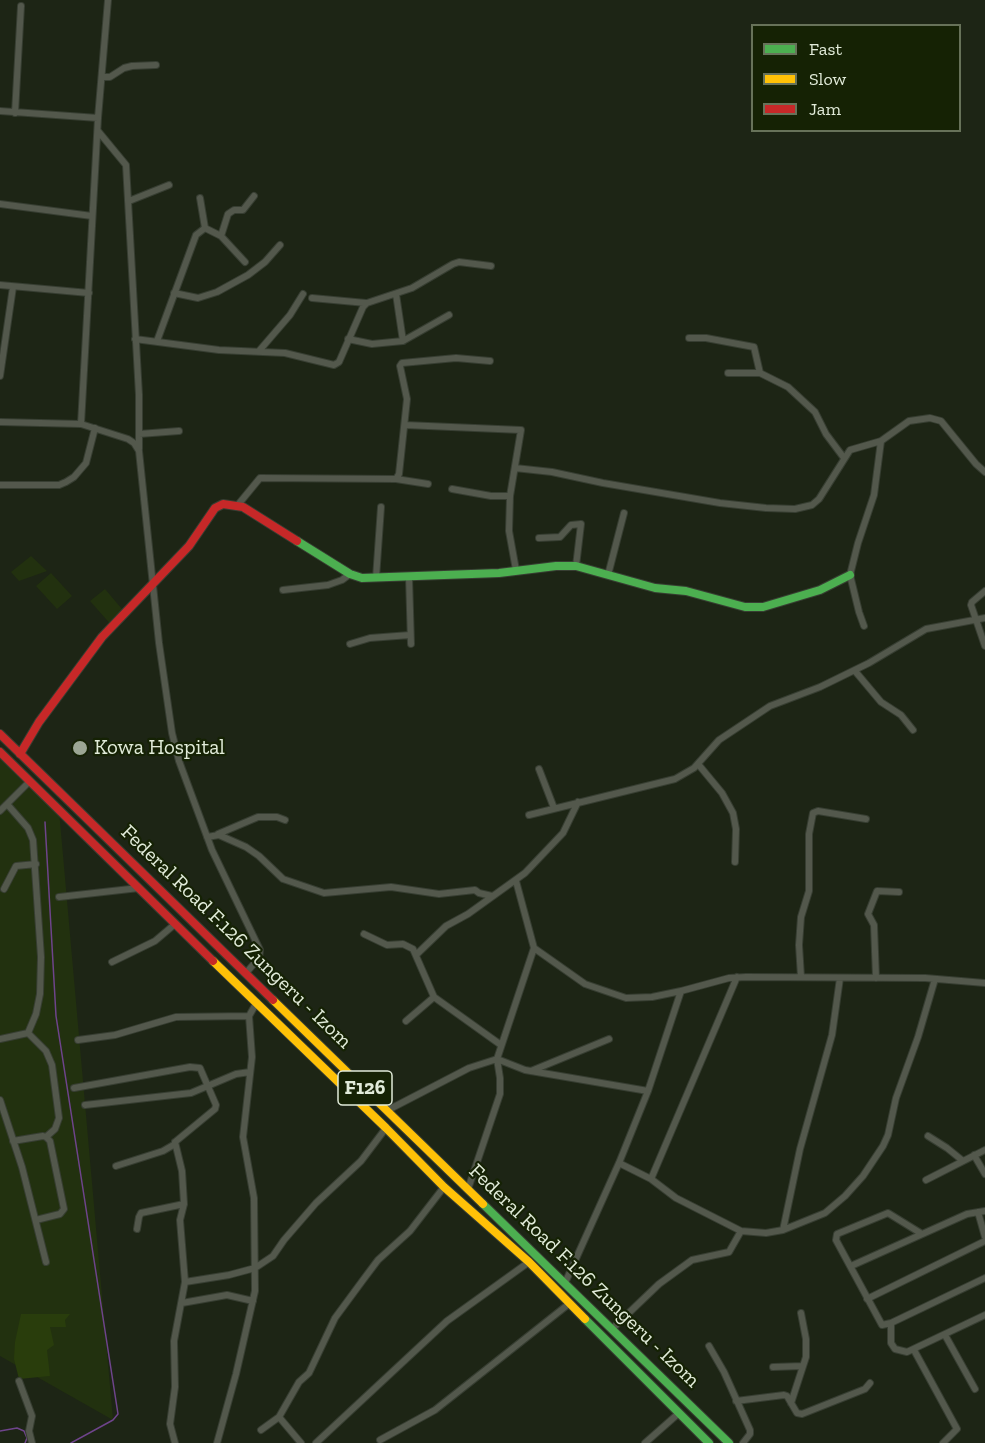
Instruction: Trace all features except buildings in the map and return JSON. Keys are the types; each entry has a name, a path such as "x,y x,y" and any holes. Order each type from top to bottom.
{"main road":[{"path":"20,754 39,722 102,637 189,546 215,508 223,504 237,506 350,574 362,578 499,573 556,566 576,566 655,588 686,591 745,607 763,607 820,590 831,582 850,575"},
{"name":"Federal Road F.126 Zungeru - Izom","path":"0,734 729,1443"},
{"name":"Federal Road F.126 Zungeru - Izom","path":"0,752 444,1187 529,1262 709,1443"},
{"path":"152,901 162,891"}],"street":[{"path":"81,424 98,118 108,0"},
{"path":"15,113 21,6"},
{"path":"102,77 111,77 124,68 132,66 156,65"},
{"path":"0,111 98,118"},
{"path":"98,131 126,165 140,395 139,451 159,643 172,733 179,761 207,837 260,950 259,958 246,973"},
{"path":"129,201 169,185"},
{"path":"220,236 228,214 234,210 243,210 254,196"},
{"path":"200,198 205,228"},
{"path":"0,204 92,216"},
{"path":"205,228 220,236 245,262"},
{"path":"157,341 196,236 205,228"},
{"path":"174,293 198,297 217,292 248,275 265,262 280,245"},
{"path":"312,298 367,303 412,288 459,262 491,266"},
{"path":"0,285 88,293"},
{"path":"0,376 13,287"},
{"path":"259,351 290,315 303,294"},
{"path":"396,294 403,341"},
{"path":"135,339 219,350 285,353 334,365 339,362 363,307 367,303"},
{"path":"348,339 372,344 403,341 449,315"},
{"path":"688,338 706,338 754,347 760,373"},
{"path":"396,479 399,474 407,399 400,366 402,363 456,358 490,360"},
{"path":"728,373 760,373 785,386 812,408 826,434 844,458"},
{"path":"515,468 552,472 720,503 795,509 812,505 819,499 844,458 855,447 880,441 909,421 936,419 941,421 985,472"},
{"path":"0,422 81,424 128,439 139,451"},
{"path":"405,425 521,430 510,496 509,531 516,570"},
{"path":"0,485 60,485 66,482 74,477 86,462 95,428"},
{"path":"139,434 179,431"},
{"path":"864,626 850,575 874,495 880,441"},
{"path":"976,464 985,464"},
{"path":"237,506 260,478 396,479 428,484"},
{"path":"452,489 492,496 510,496"},
{"path":"376,578 381,507"},
{"path":"608,575 624,513"},
{"path":"539,538 558,538 572,525 581,524 576,566"},
{"path":"283,590 328,585 350,574"},
{"path":"409,577 411,644"},
{"path":"985,591 972,602 985,646"},
{"path":"529,815 675,779 698,764 719,740 770,706 820,687 855,670 926,629 985,618"},
{"path":"350,644 370,638 410,635"},
{"path":"855,670 881,702 901,715 913,730"},
{"path":"698,764 722,793 733,813 736,829 735,862"},
{"path":"539,769 554,808"},
{"path":"0,811 30,781"},
{"path":"417,954 446,926 516,881 552,847 563,833 578,802"},
{"path":"7,804 31,834 36,864 41,957 40,994 36,1014 28,1033"},
{"path":"801,977 799,945 801,918 809,891 809,834 813,813 818,811 866,819"},
{"path":"207,837 258,817 277,817 285,820"},
{"path":"217,834 254,852 285,880 324,893 391,887 439,894 476,890 478,893 492,896"},
{"path":"4,889 16,866 36,864"},
{"path":"468,1189 500,1094 497,1059 534,948 516,881"},
{"path":"59,897 140,888"},
{"path":"876,978 874,925 868,914 877,891 899,892"},
{"path":"112,962 155,941 174,924"},
{"path":"364,934 387,945 403,944 413,949 434,997 501,1045"},
{"path":"534,948 593,988 626,998 652,997 737,977 935,979 985,983"},
{"path":"651,1179 737,977"},
{"path":"783,1230 800,1149 832,1035 840,978"},
{"path":"620,1163 651,1179 676,1198 741,1231 766,1233 783,1230 825,1213 863,1176 883,1146 888,1135 896,1098 918,1037 935,979"},
{"path":"565,1283 620,1163 648,1091 681,991"},
{"path":"406,1021 434,997"},
{"path":"217,1443 253,1301 254,1198 243,1137 252,1050 249,1016 257,1002"},
{"path":"78,1040 115,1035 176,1017 249,1016"},
{"path":"0,1039 28,1033"},
{"path":"13,1141 46,1137 55,1129 59,1118 52,1065 46,1051 28,1033"},
{"path":"531,1071 609,1039"},
{"path":"388,1110 469,1068 497,1059 531,1071 648,1091"},
{"path":"74,1088 194,1066 200,1068 209,1085 216,1105 215,1109 175,1144 163,1151 116,1166"},
{"path":"85,1106 191,1093 236,1074 250,1072"},
{"path":"0,1100 22,1167 46,1262"},
{"path":"185,1282 255,1268 273,1256 316,1203 361,1161 386,1128"},
{"path":"928,1136 963,1161"},
{"path":"36,1220 60,1214 64,1209 50,1141 46,1137"},
{"path":"175,1142 182,1171 184,1204 180,1220 185,1282 174,1341 175,1387 170,1424 175,1443"},
{"path":"926,1180 985,1149"},
{"path":"974,1155 985,1174"},
{"path":"261,1430 279,1417 299,1382 309,1373 335,1318 378,1260 410,1231 444,1187"},
{"path":"137,1229 141,1213 184,1204"},
{"path":"851,1266 967,1214 982,1211 985,1239 867,1299"},
{"path":"922,1234 888,1213 839,1233 836,1240 880,1323 884,1325 891,1323 985,1278"},
{"path":"612,1329 659,1284 692,1260 729,1252 741,1231"},
{"path":"316,1443 447,1321 529,1262"},
{"path":"182,1303 227,1295 253,1301"},
{"path":"380,1440 435,1410 570,1303"},
{"path":"791,1403 803,1366 806,1345 801,1313"},
{"path":"891,1323 891,1343 895,1349 907,1352 985,1315"},
{"path":"945,1335 975,1389"},
{"path":"709,1346 724,1372 750,1432 743,1443"},
{"path":"914,1350 957,1429 944,1443"},
{"path":"773,1367 803,1366"},
{"path":"19,1381 32,1416 29,1431 32,1443"},
{"path":"736,1401 780,1394 787,1396 797,1413 802,1414 865,1389 870,1383"},
{"path":"645,1443 679,1413"},
{"path":"279,1417 301,1443"}],"shaded area":[{"path":"31,556 47,571 19,581 11,572"},
{"path":"51,573 72,596 57,609 36,586"},
{"path":"105,589 127,615 113,627 90,601"},
{"path":"0,756 59,810 113,1420 0,1356"},
{"path":"21,1314 70,1314 65,1320 66,1327 50,1327 54,1345 47,1350 50,1376 19,1379 14,1359"}],"waterway":[{"path":"45,822 56,1016 118,1414 113,1420 71,1443"},
{"path":"0,1431 17,1428 24,1431 27,1438 25,1443"}],"traffic: fast":[{"path":"297,541 350,574 362,578 499,573 556,566 576,566 655,588 686,591 745,607 763,607 820,590 850,575"},
{"path":"483,1204 729,1443"},
{"path":"585,1319 709,1443"}],"traffic: slow":[{"path":"213,961 444,1187 529,1262 585,1319"},
{"path":"273,1000 483,1204"}],"traffic: jam":[{"path":"20,754 39,722 102,637 189,546 215,508 223,504 243,507 297,541"},
{"path":"0,734 273,1000"},
{"path":"0,752 213,961"}],"place":[{"name":"Kowa Hospital","path":"80,748"}]}
